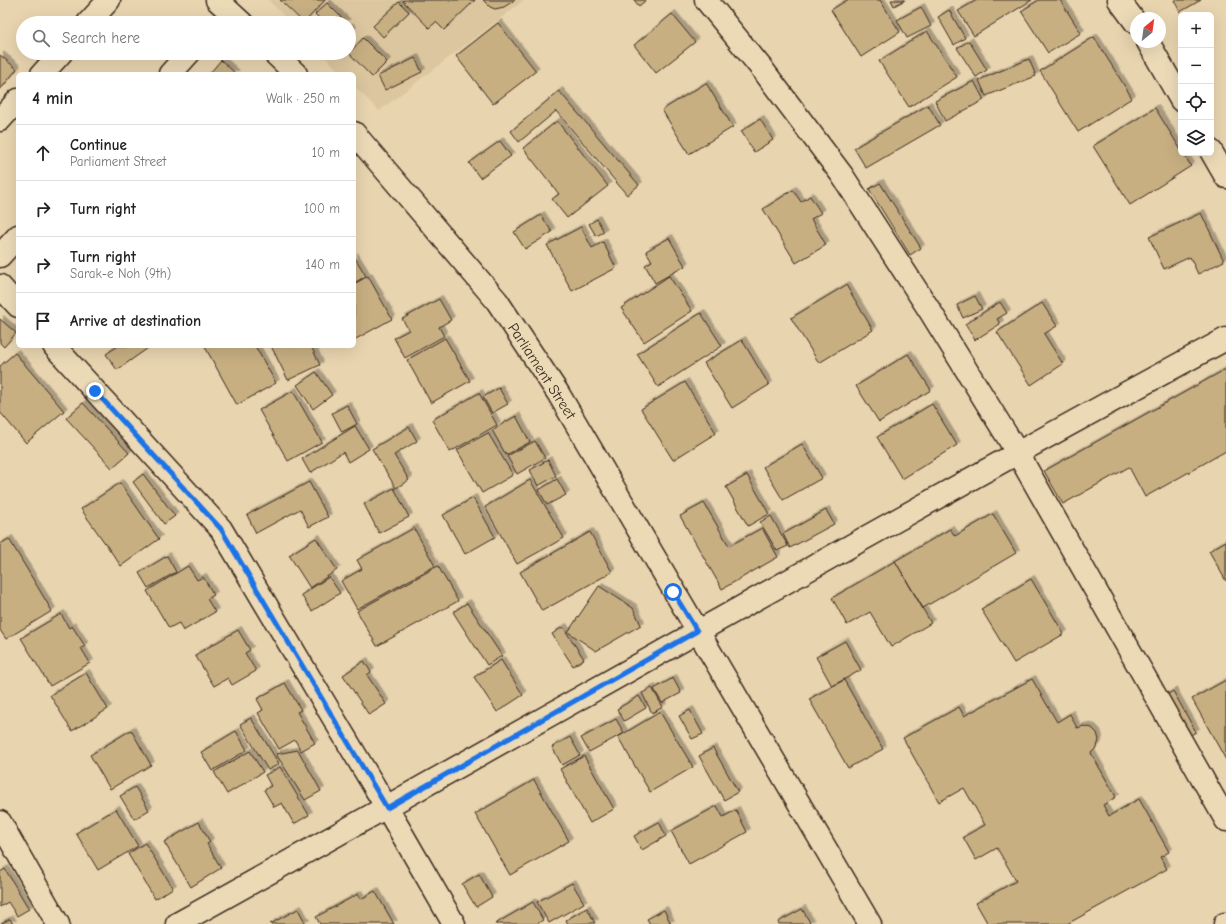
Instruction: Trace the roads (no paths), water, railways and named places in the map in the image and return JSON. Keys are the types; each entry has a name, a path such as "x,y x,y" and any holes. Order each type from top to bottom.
{"street":[{"path":"94,16 109,0"},
{"path":"706,0 763,70 842,175 930,311 1017,452 1226,820"},
{"path":"1119,0 1130,15"},
{"path":"1151,48 1178,95"},
{"path":"44,72 55,60"},
{"path":"172,72 183,60"},
{"path":"281,60 294,72"},
{"path":"0,120 16,102"},
{"name":"Parliament Street","path":"356,135 496,301 558,393 870,924"},
{"path":"1214,156 1226,177"},
{"path":"0,256 16,238"},
{"path":"0,286 16,304"},
{"path":"177,924 387,808 697,631 1017,452 1226,339"},
{"path":"56,348 221,529 387,808 454,924"},
{"path":"0,822 58,924"}]}
